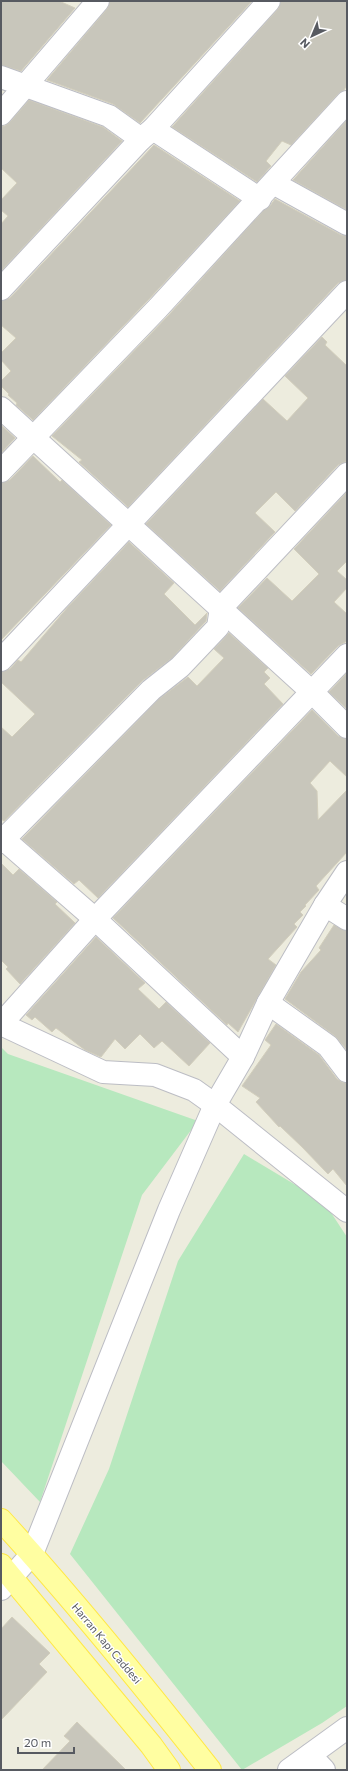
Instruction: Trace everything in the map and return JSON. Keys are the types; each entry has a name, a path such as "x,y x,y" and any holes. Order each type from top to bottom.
{"main road":[{"name":"Harran Kapı Caddesi","path":"1,1520 32,1554 148,1692 210,1770"},
{"path":"4,1577 169,1770"}],"street":[{"path":"1,114 98,1"},
{"path":"1,288 147,134 269,1"},
{"path":"1,77 109,116 266,191 347,224"},
{"path":"1,471 34,438 266,191 347,102"},
{"path":"1,660 347,292"},
{"path":"1,408 221,608 312,692 347,727"},
{"path":"243,1057 95,919 2,840 151,690 180,667 218,627 221,608 347,474"},
{"path":"347,655 95,919 1,1024 103,1072 154,1075 194,1090 215,1105 347,1211"},
{"path":"4,1577 32,1554 169,1210 215,1105 243,1057 268,1003 325,905 347,872"},
{"path":"325,905 347,919"},
{"path":"268,1003 328,1046 347,1071"},
{"path":"290,1770 317,1762 347,1728"}],"green space":[{"path":"1,1047 8,1054 198,1121 142,1195 40,1502 1,1461"},
{"path":"244,1154 324,1202 347,1237 347,1706 322,1723 242,1770 70,1554 109,1469 178,1261"}],"building":[{"path":"1,1 59,1 75,8 21,71 1,65"},
{"path":"110,1 252,1 140,123 113,104 47,80 107,9"},
{"path":"281,1 347,1 347,85 344,90 338,94 291,145 282,141 266,161 271,166 257,182 172,127 278,9"},
{"path":"29,100 103,127 122,141 1,271 1,224 8,216 1,210 1,200 17,183 1,168 1,126 5,126 10,122"},
{"path":"347,120 347,210 293,180"},
{"path":"154,145 240,201 33,420 16,405 17,403 1,386 1,381 11,371 1,360 1,353 16,338 1,325 1,301 10,298"},
{"path":"275,199 341,235 347,236 347,280 338,283 128,507 79,462 82,460 52,436 167,317"},
{"path":"322,337 327,342 325,345 347,366 347,461 338,465 295,511 276,492 255,513 275,532 220,591 146,524 263,399 287,421 308,398 285,376"},
{"path":"1,425 15,438 1,453"},
{"path":"33,456 60,482 62,480 111,525 1,640 1,483 10,480"},
{"path":"347,492 347,561 337,571 347,580 347,588 334,602 347,614 347,641 338,646 311,674 238,608 267,578 292,601 319,574 294,549"},
{"path":"129,542 174,583 164,594 195,625 207,613 206,621 172,658 142,681 4,821 1,819 1,727 12,737 35,714 1,682 1,672 10,669 18,660 21,662 68,607"},
{"path":"229,633 268,668 264,672 270,678 264,684 283,704 98,898 79,880 74,884 22,839 159,699 188,677 197,686 224,658 214,649"},
{"path":"347,673 347,709 329,692"},
{"path":"312,710 338,736 347,739 347,777 330,761 310,783 317,791 318,820 347,790 347,852 316,886 319,890 300,912 303,915 294,924 297,927 268,959 276,965 238,1032 228,1023 227,1025 113,918"},
{"path":"1,863 13,875 19,869 57,902 55,904 75,923 20,984 6,969 8,967 1,960"},
{"path":"334,925 347,931 347,1050 335,1036 285,999 301,972 321,950 319,948"},
{"path":"96,937 145,983 138,989 159,1009 166,1002 210,1043 189,1066 162,1041 154,1048 140,1034 125,1049 115,1039 101,1057 85,1050 56,1028 52,1032 35,1017 32,1020 26,1015"},
{"path":"276,1024 319,1055 337,1079 347,1083 347,1186 333,1169 328,1174 302,1147 280,1126 279,1127 256,1102 260,1098 242,1086 271,1045 265,1040"},
{"path":"12,1617 50,1653 39,1664 47,1672 1,1720 1,1629"},
{"path":"77,1722 126,1770 42,1770 70,1741 64,1736"}]}
